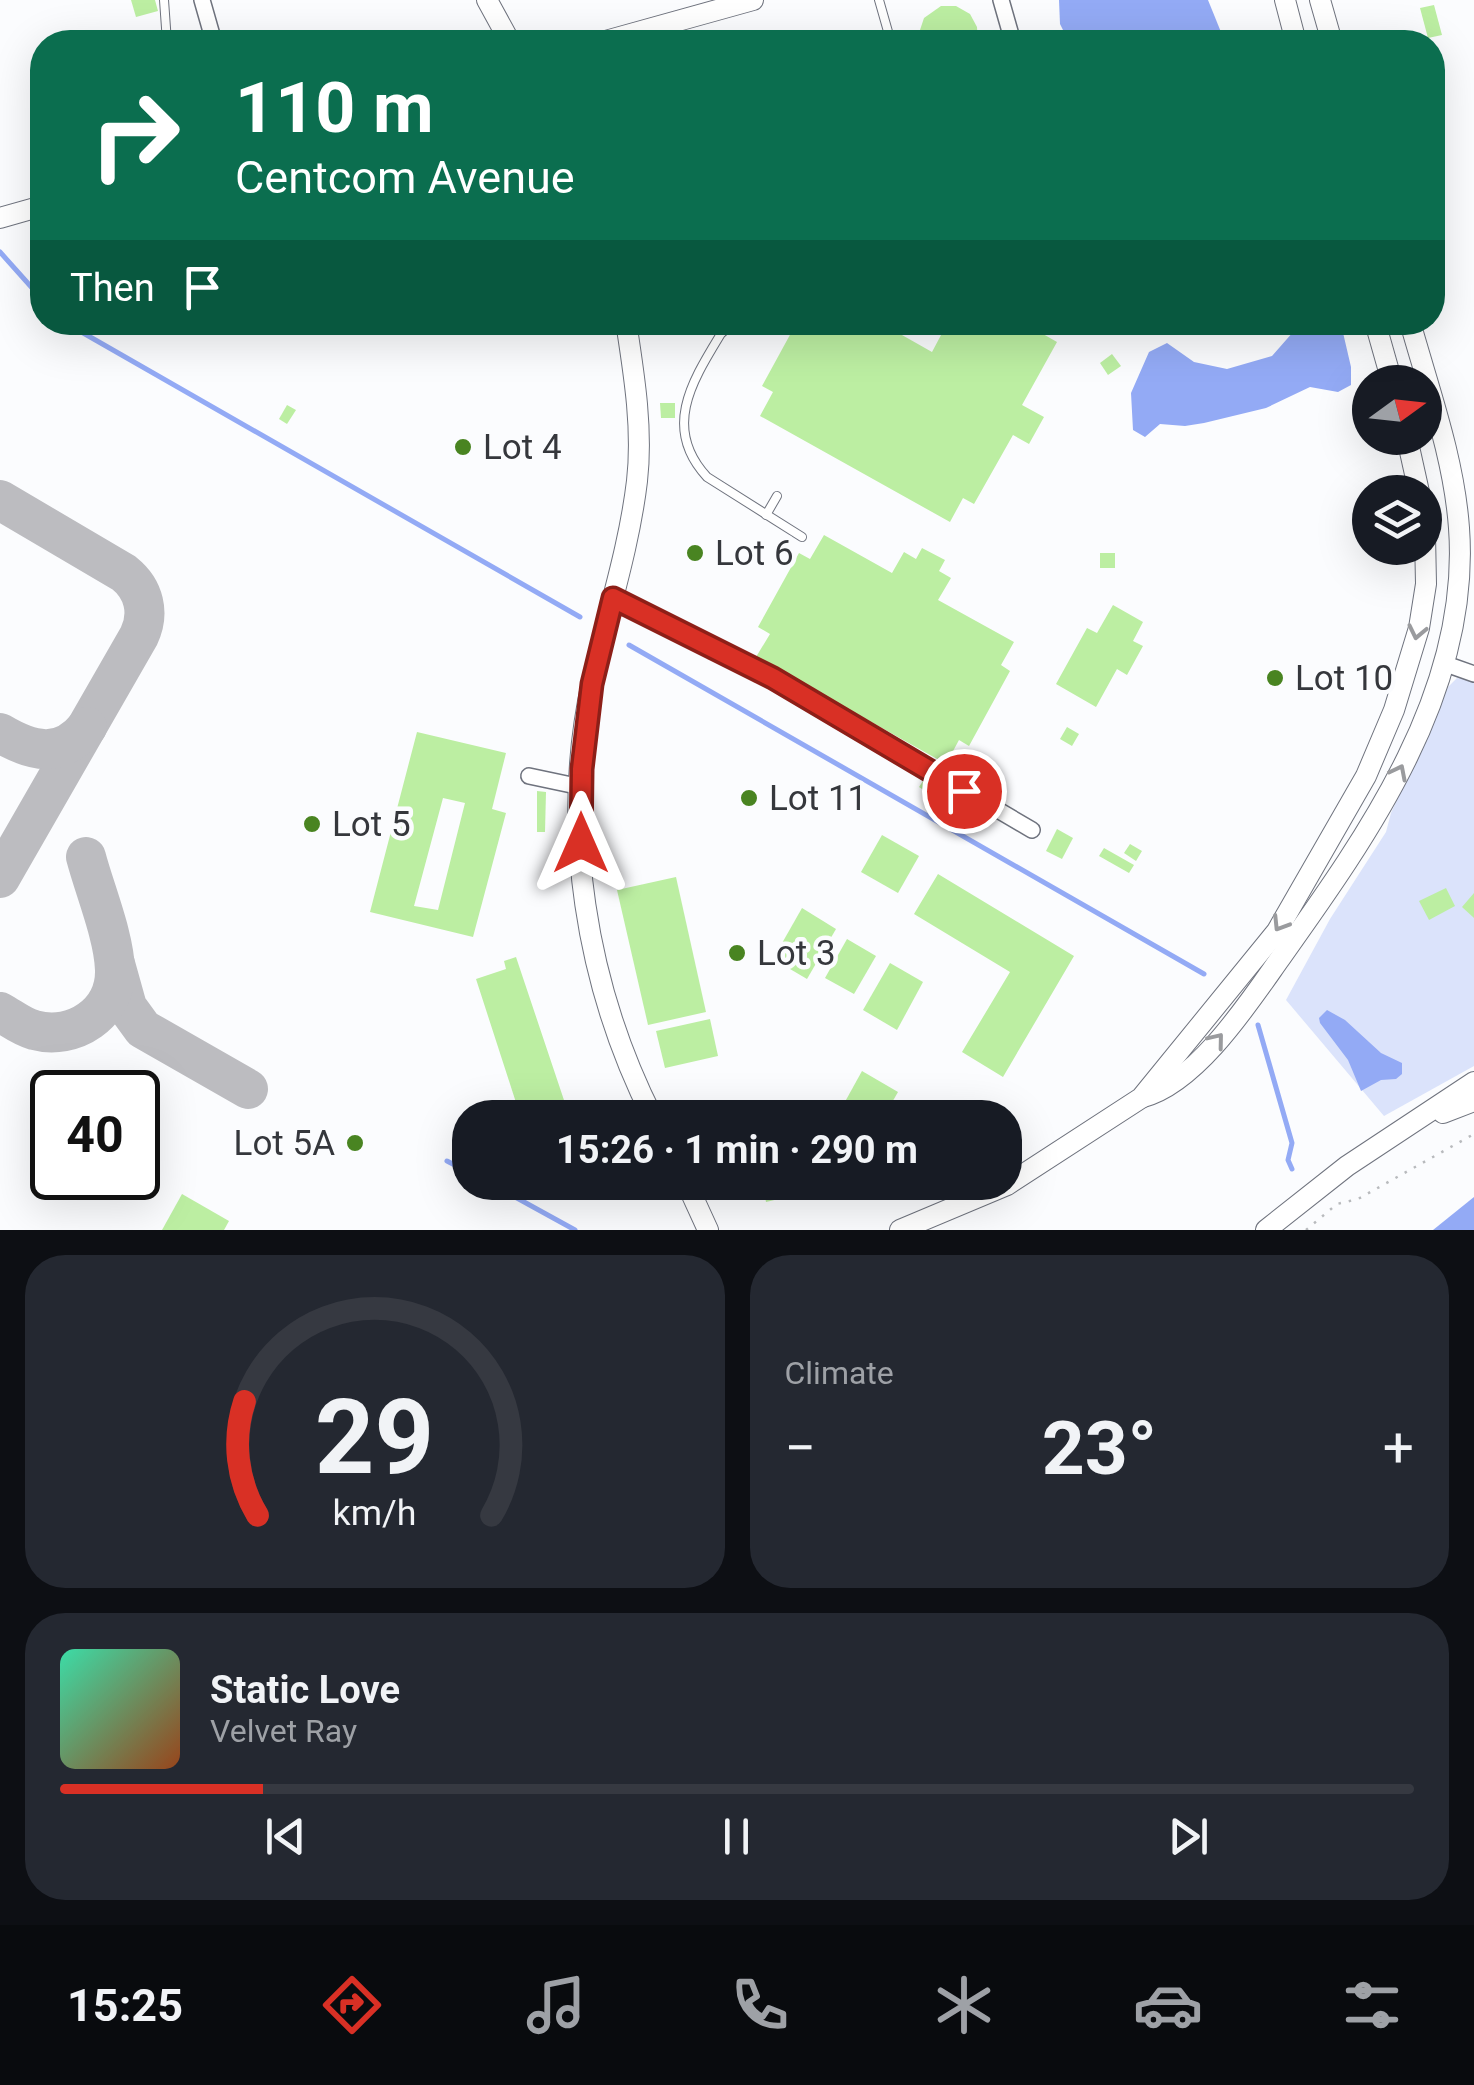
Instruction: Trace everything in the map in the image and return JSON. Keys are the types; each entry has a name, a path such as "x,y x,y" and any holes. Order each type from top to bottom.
{"main road":[{"path":"487,0 503,30"},
{"path":"1284,0 1293,30"},
{"path":"1320,0 1329,30"},
{"path":"643,30 739,2"},
{"path":"0,218 30,209"},
{"path":"628,335 636,385 637,480 592,684 581,788 582,876 594,953 621,1045 645,1100"},
{"path":"1379,335 1387,365"},
{"path":"900,1230 1007,1185 1142,1098 1163,1092 1202,1058 1265,980 1357,850 1414,744 1443,663 1454,603 1459,532 1442,438 1414,335"},
{"path":"1142,1098 1276,932 1366,776 1394,710 1419,628 1426,565"},
{"path":"1266,1230 1347,1166 1474,1082"},
{"path":"1395,1132 1474,1101"},
{"path":"694,1200 708,1230"}],"street":[{"path":"202,0 211,30"},
{"path":"1001,0 1010,30"},
{"path":"613,598 773,678 1032,830"},
{"path":"1443,663 1474,674"},
{"path":"529,776 581,788"}],"lane":[{"path":"164,0 166,30"},
{"path":"879,0 888,30"},
{"path":"721,335 687,397 682,422 685,440 706,477 802,537"},
{"path":"766,515 777,496"}],"path":[{"path":"1306,1230 1337,1204 1358,1199 1474,1134"}],"shaded area":[{"path":"1457,678 1474,681 1474,1066 1384,1116 1286,1000 1330,919 1386,832 1448,687"}],"water":[{"path":"1059,0 1208,0 1220,30 1063,30"},
{"path":"1290,335 1344,335 1351,385 1338,392 1310,387 1266,408 1204,423 1160,424 1145,437 1133,430 1131,393 1149,352 1167,343 1194,362 1227,369 1272,356"},
{"path":"1327,1010 1345,1020 1381,1053 1402,1063 1402,1074 1361,1091 1348,1060 1320,1023 1319,1018"},
{"path":"1474,1197 1474,1230 1433,1230"}],"building":[{"path":"131,0 155,0 158,11 136,17"},
{"path":"1434,5 1441,30 1426,30 1420,8"},
{"path":"941,6 956,6 970,14 977,30 920,30 924,18"},
{"path":"790,335 902,335 932,352 941,335 1045,335 1057,342 1022,405 1044,417 1029,444 1013,435 974,504 963,498 950,522 760,416 773,392 762,386"},
{"path":"1112,354 1121,366 1108,375 1100,363"},
{"path":"660,403 675,403 675,418 661,418"},
{"path":"287,405 296,410 287,424 279,419"},
{"path":"824,535 892,573 904,552 916,559 922,548 945,560 939,571 951,578 938,600 1014,642 1001,665 1010,671 969,746 959,740 946,764 756,657 770,634 758,627 799,553 810,559"},
{"path":"1100,553 1115,553 1115,568 1100,568"},
{"path":"1113,605 1143,622 1133,641 1143,646 1127,675 1117,669 1096,707 1056,684 1087,628 1097,633"},
{"path":"1067,727 1079,734 1072,746 1060,739"},
{"path":"417,732 506,753 492,809 506,813 473,937 370,912","holes":["443,798 465,803 438,910 414,906"]},
{"path":"927,775 939,783 931,795 919,787"},
{"path":"537,791 546,792 545,832 537,832"},
{"path":"1057,829 1073,838 1062,859 1046,851"},
{"path":"882,835 919,856 898,893 861,872"},
{"path":"1130,844 1142,851 1136,861 1124,853"},
{"path":"1104,848 1134,865 1129,873 1099,856"},
{"path":"938,874 1074,956 1003,1077 962,1052 1010,972 914,914"},
{"path":"676,877 706,1012 648,1025 617,890"},
{"path":"1446,888 1455,906 1429,920 1419,901"},
{"path":"1474,893 1474,918 1462,907"},
{"path":"802,908 836,929 807,979 773,959"},
{"path":"847,939 876,956 854,994 825,978"},
{"path":"516,957 564,1100 515,1100 476,979 506,969 504,961"},
{"path":"890,963 923,982 897,1030 863,1010"},
{"path":"710,1019 718,1056 665,1068 656,1031"},
{"path":"862,1071 898,1092 893,1100 846,1100"},
{"path":"182,1194 229,1221 224,1230 162,1230"}],"waterway":[{"path":"0,252 30,286"},
{"path":"87,335 580,617"},
{"path":"629,645 1204,974"},
{"path":"1258,1025 1292,1143 1288,1160 1292,1169"},
{"path":"447,1161 452,1164"},
{"path":"521,1200 575,1230"}],"taxiway":[{"path":"0,500 124,573 136,586 144,610 139,636 0,878"},
{"path":"0,733 23,745 46,749 67,744 87,727"},
{"path":"0,1012 34,1030 64,1031 90,1020 108,999 114,957 86,857"},
{"path":"115,964 127,1007 143,1029 248,1089"}],"place":[{"name":"Lot 4","path":"463,447"},
{"name":"Lot 6","path":"695,553"},
{"name":"Lot 10","path":"1275,678"},
{"name":"Lot 11","path":"749,798"},
{"name":"Lot 5","path":"312,824"},
{"name":"Lot 3","path":"737,953"},
{"name":"Lot 5A","path":"355,1143"}],"route":[{"path":"581,843 582,769 592,684 613,598 773,678 964,791"}]}
